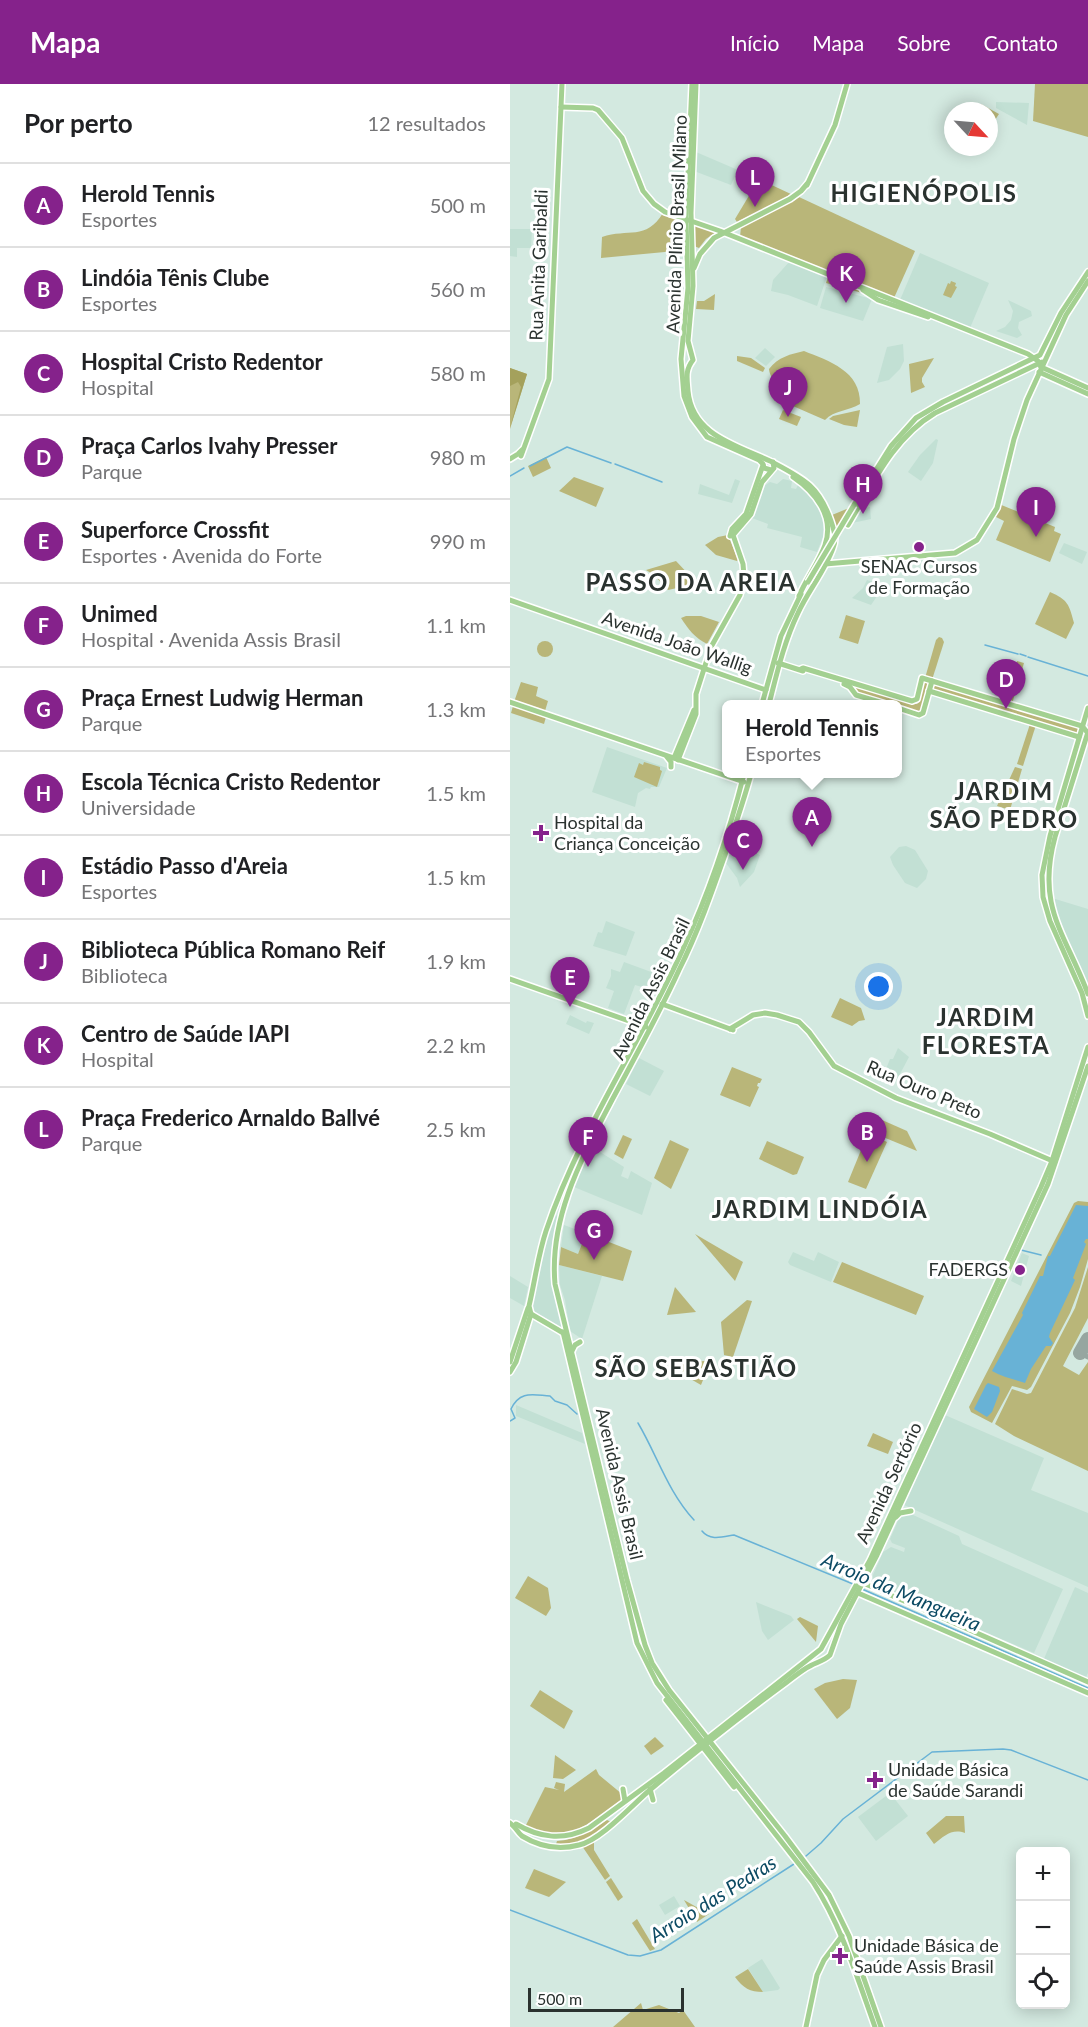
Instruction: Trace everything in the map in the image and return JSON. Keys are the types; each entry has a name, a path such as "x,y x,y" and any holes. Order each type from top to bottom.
{"main road":[{"name":"Rua Anita Garibaldi","path":"510,460 521,454 549,379 562,84"},
{"name":"Avenida Plínio Brasil Milano","path":"684,361 693,360 688,341 691,268 688,219 694,84"},
{"path":"693,260 706,242 790,199 801,191 807,184 835,124 843,93 848,84"},
{"path":"561,105 598,110 622,138 639,183 647,197 665,212 722,232 1028,354 1038,364 1087,391"},
{"name":"Avenida Plínio Brasil Milano","path":"688,219 693,260 684,361 684,400 692,417 710,436 759,460 766,470 772,466"},
{"path":"734,227 734,237"},
{"path":"691,268 703,250 722,232"},
{"path":"692,248 701,249"},
{"path":"819,556 820,561 825,564 955,553 976,540 997,508 1014,439 1043,352 1062,313 1088,272"},
{"path":"848,525 896,447 919,423 935,413 1038,364 1088,281"},
{"path":"851,283 874,298 938,319"},
{"path":"864,288 874,298"},
{"path":"684,361 686,354 690,354"},
{"path":"799,596 891,446 916,418 943,402 1038,364"},
{"name":"Avenida Plínio Brasil Milano","path":"710,436 779,469 796,479 816,497 827,523 826,542"},
{"path":"722,534 732,531 751,514 762,482 772,466 763,464 746,514 732,531"},
{"name":"Avenida Plínio Brasil Milano","path":"772,466 800,477 819,494 825,503 833,528 834,545"},
{"path":"676,759 693,711 694,694 716,636 740,595 744,576 743,564 732,531"},
{"path":"763,700 776,663 799,610 834,545 832,540 826,542 789,615 776,663 770,700"},
{"name":"Avenida João Wallig","path":"510,600 766,690"},
{"path":"776,663 847,684 856,695 871,700"},
{"path":"696,714 696,694 704,668"},
{"path":"801,669 909,701 916,701 922,678 1082,726 1088,732 1050,854 1048,876 1049,897 1055,920 1088,994"},
{"path":"902,710 920,715 923,713 932,681"},
{"path":"929,691 1079,737"},
{"path":"511,703 722,774"},
{"path":"676,759 701,703"},
{"path":"1006,715 1008,704"},
{"path":"1088,708 1050,836 1042,876 1043,897 1050,921 1082,993 1088,1016"},
{"path":"1033,723 1036,713"},
{"path":"666,755 671,767"},
{"path":"734,778 746,782"},
{"name":"Avenida Assis Brasil","path":"531,1314 529,1306 541,1247 549,1222 585,1141 647,1027 662,1004 692,942 713,890 746,782 745,778"},
{"name":"Avenida Assis Brasil","path":"748,778 684,948 590,1143 561,1212 554,1273 555,1284 627,1580 652,1663 705,1743 813,1882 845,1936 861,1970 881,2027"},
{"path":"510,980 647,1027"},
{"name":"Rua Ouro Preto","path":"662,1004 734,1028 745,1017 765,1013 799,1022 834,1066 896,1098 1017,1145 1054,1162"},
{"name":"Avenida Sertório","path":"893,1517 941,1406 1054,1162 1088,1047"},
{"name":"Avenida Sertório","path":"859,1587 822,1649 635,1798 610,1825 588,1842 579,1845 555,1845 555,1840 573,1837 625,1801 635,1798 651,1789 705,1743 800,1672 830,1655 841,1624 866,1573 939,1422 1054,1162 1088,1066"},
{"path":"510,1362 529,1306"},
{"path":"510,1372 516,1362 531,1314 560,1335 565,1344"},
{"path":"549,1326 569,1336"},
{"name":"Avenida Assis Brasil","path":"563,1332 619,1573 641,1653 663,1690 822,1886 839,1913 853,1964 875,2027"},
{"path":"572,1351 580,1342"},
{"path":"576,1393 583,1396"},
{"path":"939,1422 943,1410 941,1406"},
{"path":"886,1504 893,1517 900,1513 911,1512"},
{"path":"623,1563 619,1573 627,1580"},
{"path":"852,1578 866,1573 875,1589"},
{"path":"859,1587 875,1589 921,1615 1088,1682"},
{"path":"859,1587 1088,1693"},
{"name":"Avenida Assis Brasil","path":"705,1743 712,1759 758,1817 771,1828"},
{"path":"689,1758 703,1755 720,1763"},
{"path":"623,1789 625,1801"},
{"path":"651,1789 653,1800"},
{"path":"616,1819 612,1812 619,1805"},
{"path":"604,1817 611,1820 610,1825"},
{"name":"Avenida Sertório","path":"510,1822 526,1830 547,1836 557,1837 578,1833"},
{"name":"Avenida Sertório","path":"510,1822 518,1832 544,1845 557,1848 563,1846"},
{"name":"Avenida Sertório","path":"518,1832 523,1831 540,1837 547,1836"},
{"path":"813,1882 822,1886"},
{"path":"826,1903 833,1906 839,1913"},
{"path":"806,2027 817,1975 824,1960 845,1936"},
{"path":"853,1964 861,1970"}],"shaded area":[{"path":"1035,84 1088,84 1088,137 1033,121"},
{"path":"998,102 1029,103 1027,125 998,109"},
{"path":"696,152 738,170 731,185 694,171"},
{"path":"759,179 793,195 737,222 735,219"},
{"path":"799,197 915,251 894,298 740,237 741,227"},
{"path":"663,213 684,222 686,250 601,258 602,237 643,231 657,222"},
{"path":"694,224 716,232 699,248 694,246"},
{"path":"510,229 532,229 531,248 517,248 517,257 510,256"},
{"path":"920,253 989,283 970,328 900,300"},
{"path":"790,261 827,276 817,306 771,291 773,280"},
{"path":"828,277 862,290 866,294 826,283"},
{"path":"951,281 956,283 957,287 951,298 943,295"},
{"path":"826,287 872,299 863,321 820,308"},
{"path":"715,294 714,310 696,309 697,301 704,301"},
{"path":"1008,300 1031,311 1032,316 1019,322 1018,328 1022,335 1017,338 996,331 1005,327 1011,320 1013,311"},
{"path":"903,344 904,361 900,369 889,380 877,383 887,347"},
{"path":"765,348 775,357 766,366 755,358"},
{"path":"804,351 833,363 849,375 859,393 860,404 833,414 825,420 786,403 769,369 781,359"},
{"path":"737,356 751,358 765,368 763,372 737,361"},
{"path":"934,358 922,378 925,387 911,393 909,364"},
{"path":"510,368 527,374 510,429"},
{"path":"510,368 527,374 510,428 521,387 518,382 510,386"},
{"path":"783,410 801,417 797,426 779,419"},
{"path":"860,410 857,427 829,419 833,416"},
{"path":"936,439 938,440 933,463 921,481 908,472 920,455"},
{"path":"546,457 551,468 533,477 528,466"},
{"path":"574,477 604,488 596,507 559,491"},
{"path":"735,479 740,481 732,503 698,494 700,484 729,495"},
{"path":"783,479 792,481 791,488 796,489 798,485 814,499 819,507 824,523 824,534 817,552 800,547 802,537 767,528 768,524 752,518 764,486 770,482 777,484"},
{"path":"999,504 1055,527 1054,531 1061,534 1050,562 996,540 1004,521 994,516"},
{"path":"870,507 871,519 852,523 859,509"},
{"path":"849,509 837,530 832,515"},
{"path":"728,535 737,561 716,555 705,545 718,537"},
{"path":"1064,543 1087,552 1082,564 1059,553"},
{"path":"676,561 692,578 704,585 668,590 646,570"},
{"path":"867,580 884,586 871,605 852,598 863,588"},
{"path":"1050,592 1064,600 1071,611 1074,623 1066,639 1035,624"},
{"path":"846,615 865,621 858,644 839,638"},
{"path":"701,616 719,622 707,644 686,626 681,618"},
{"path":"939,637 944,642 932,680 925,678 936,640"},
{"path":"542,641 548,641 553,649 551,655 542,657 537,652 537,646"},
{"path":"1017,661 1024,663 1012,704 1005,702"},
{"path":"924,680 930,682 922,711 917,712 902,707 902,700 882,700 861,695 856,693 852,687 853,685 917,704"},
{"path":"521,682 538,687 536,696 548,701 545,711 514,702"},
{"path":"935,684 1081,728 1079,735 933,691"},
{"path":"513,706 546,717 544,724 511,713"},
{"path":"1030,724 1036,725 1023,766 1017,764"},
{"path":"607,747 667,768 659,787 646,788 638,793 635,807 592,792"},
{"path":"644,762 660,767 662,771 657,787 634,777 639,763 643,765"},
{"path":"1015,767 1022,769 1010,810 997,806"},
{"path":"989,784 1002,788 994,804 983,801"},
{"path":"906,846 915,850 928,871 926,879 917,888 905,883 890,857 899,847"},
{"path":"730,851 747,857 750,851 760,855 754,872 740,887 737,878 726,863"},
{"path":"1052,898 1088,909 1088,989 1058,921"},
{"path":"606,921 635,932 626,956 593,946 598,932 602,933"},
{"path":"624,962 654,973 649,989 635,985 624,1014 608,1008 614,991 606,988 611,969 620,972"},
{"path":"840,998 861,1008 865,1020 852,1026 831,1017"},
{"path":"570,1015 586,1023 587,1021 594,1023 589,1034 566,1024"},
{"path":"898,1048 909,1057 900,1074 906,1077 903,1083 884,1074 890,1059 893,1059"},
{"path":"639,1058 664,1071 650,1096 626,1084"},
{"path":"732,1067 762,1079 758,1083 759,1087 750,1107 720,1095"},
{"path":"873,1116 907,1131 917,1151 866,1130"},
{"path":"868,1133 887,1142 866,1189 848,1182"},
{"path":"623,1135 632,1139 623,1159 614,1154"},
{"path":"670,1140 689,1149 671,1189 654,1178"},
{"path":"767,1141 804,1157 797,1174 793,1175 759,1159"},
{"path":"592,1147 624,1167 621,1176 628,1179 631,1171 652,1183 642,1215 574,1187"},
{"path":"1088,1202 1088,1259 1070,1313 1031,1387 1027,1390 1012,1386 992,1423 971,1412 969,1407 1074,1203"},
{"path":"555,1215 559,1216 552,1282 563,1324 560,1328 532,1312 541,1258"},
{"path":"564,1225 586,1233 578,1254 561,1247"},
{"path":"586,1233 632,1251 623,1281 559,1265 561,1247 578,1254"},
{"path":"695,1234 743,1262 735,1281"},
{"path":"793,1252 814,1261 818,1252 839,1262 831,1282 790,1265 788,1262"},
{"name":"FADERGS","path":"1022,1253 1029,1256 1021,1286 1011,1281"},
{"path":"842,1262 924,1296 916,1315 833,1282"},
{"path":"559,1265 602,1276 582,1339 570,1331 560,1285"},
{"path":"1088,1267 1088,1318 1063,1366 1079,1375 1088,1362 1088,1471 1014,1436 995,1424 1012,1389 1027,1394 1031,1393 1075,1308"},
{"path":"510,1276 528,1287 524,1306 510,1298"},
{"path":"675,1287 696,1312 667,1315"},
{"path":"747,1300 752,1301 733,1357 724,1355 721,1322"},
{"path":"711,1360 701,1385 668,1366"},
{"path":"516,1405 582,1433 585,1444 516,1416"},
{"path":"945,1415 1044,1458 1031,1490 1088,1513 1088,1587 904,1505"},
{"path":"873,1433 893,1442 888,1454 867,1446"},
{"path":"902,1514 911,1514 959,1536 962,1544 1063,1589 1034,1653 873,1584 873,1575 883,1552 891,1547 904,1552 905,1548 892,1543 890,1539"},
{"path":"528,1576 548,1588 551,1608 546,1616 515,1598"},
{"path":"1075,1587 1088,1593 1088,1673 1085,1679 1043,1661"},
{"path":"756,1602 791,1616 794,1620 768,1640 762,1631"},
{"path":"800,1617 818,1626 816,1642 797,1619"},
{"path":"843,1679 857,1680 850,1708 837,1719 814,1689 825,1683"},
{"path":"540,1690 573,1711 564,1729 530,1706"},
{"path":"655,1737 664,1746 651,1755 644,1746"},
{"path":"555,1755 576,1770 563,1779 553,1778"},
{"path":"596,1769 599,1775 622,1794 621,1800 577,1830 554,1834 525,1827 545,1787 559,1790 554,1788 556,1782 565,1784 564,1792"},
{"path":"890,1793 908,1816 876,1841 858,1817"},
{"path":"946,1816 964,1816 965,1833 952,1832 934,1844 926,1833"},
{"path":"607,1820 611,1822 585,1840 571,1845 556,1844 557,1841 584,1834"},
{"path":"594,1841 594,1850 610,1876 605,1880 582,1846"},
{"path":"534,1869 566,1882 549,1897 525,1888"},
{"path":"611,1878 623,1897 618,1901 606,1882"},
{"path":"674,1896 680,1906 665,1915 659,1905"},
{"path":"684,1900 709,1914 697,1922"},
{"path":"637,1919 655,1949 650,1951 632,1923"},
{"path":"762,1959 780,1988 778,1990 763,1992 748,1968"},
{"path":"748,1969 763,1992 747,1989 735,1977"},
{"path":"641,2003 643,2010 659,2005 679,2013 683,2010 695,2027 613,2027"}],"water":[{"path":"1076,1205 1088,1206 1088,1239 1084,1242 1086,1244 1073,1278 1075,1280 1050,1333 1049,1337 1053,1343 1051,1346 1046,1346 1025,1383 996,1373 992,1371 1023,1315 1040,1276 1043,1276 1048,1256"},
{"path":"988,1383 999,1387 1000,1391 992,1412 987,1417 974,1409"}],"waterway":[{"path":"530,466 567,447 611,463"},
{"path":"615,464 662,482"},
{"path":"510,476 524,468"},
{"path":"985,645 1018,654"},
{"path":"1020,654 1026,656"},
{"path":"1028,657 1088,676"},
{"path":"1021,1250 1041,1255"},
{"name":"Arroio da Mangueira","path":"510,1421 515,1418 511,1409 515,1403 518,1399 528,1395 550,1396 555,1401 567,1405 577,1414"},
{"name":"Arroio da Mangueira","path":"638,1423 677,1498 694,1520"},
{"name":"Arroio da Mangueira","path":"702,1531 712,1537 734,1535 853,1584"},
{"name":"Arroio da Mangueira","path":"862,1589 1088,1688"},
{"name":"Arroio das Pedras","path":"806,1856 843,1819 932,1752 1011,1750 1088,1780"},
{"name":"Arroio das Pedras","path":"510,1910 628,1955 640,1956 661,1950 794,1864"}],"taxiway":[{"path":"1080,1353 1088,1357"}],"runway":[{"path":"1080,1353 1088,1339"}],"place":[{"name":"Praça Frederico Arnaldo Ballvé","path":"755,207"},
{"name":"Centro de Saúde IAPI","path":"846,303"},
{"name":"Biblioteca Pública Romano Reif","path":"788,417"},
{"name":"Escola Técnica Cristo Redentor","path":"863,514"},
{"name":"Estádio Passo d'Areia","path":"1036,537"},
{"name":"SENAC Cursos de Formação","path":"919,547"},
{"name":"Praça Carlos Ivahy Presser","path":"1006,709"},
{"name":"Hospital da Criança Conceição","path":"541,833"},
{"name":"Herold Tennis","path":"812,847"},
{"name":"Hospital Cristo Redentor","path":"743,870"},
{"name":"Superforce Crossfit","path":"570,1007"},
{"name":"Lindóia Tênis Clube","path":"867,1162"},
{"name":"Unimed","path":"588,1167"},
{"name":"Praça Ernest Ludwig Herman","path":"594,1260"},
{"name":"FADERGS","path":"1020,1270"},
{"name":"Unidade Básica de Saúde Sarandi","path":"875,1780"},
{"name":"Unidade Básica de Saúde Assis Brasil","path":"840,1956"}],"district":[{"name":"HIGIENÓPOLIS","path":"924,194"},
{"name":"PASSO DA AREIA","path":"691,583"},
{"name":"JARDIM SÃO PEDRO","path":"1004,806"},
{"name":"JARDIM FLORESTA","path":"986,1032"},
{"name":"JARDIM LINDÓIA","path":"820,1210"},
{"name":"SÃO SEBASTIÃO","path":"696,1369"}]}
